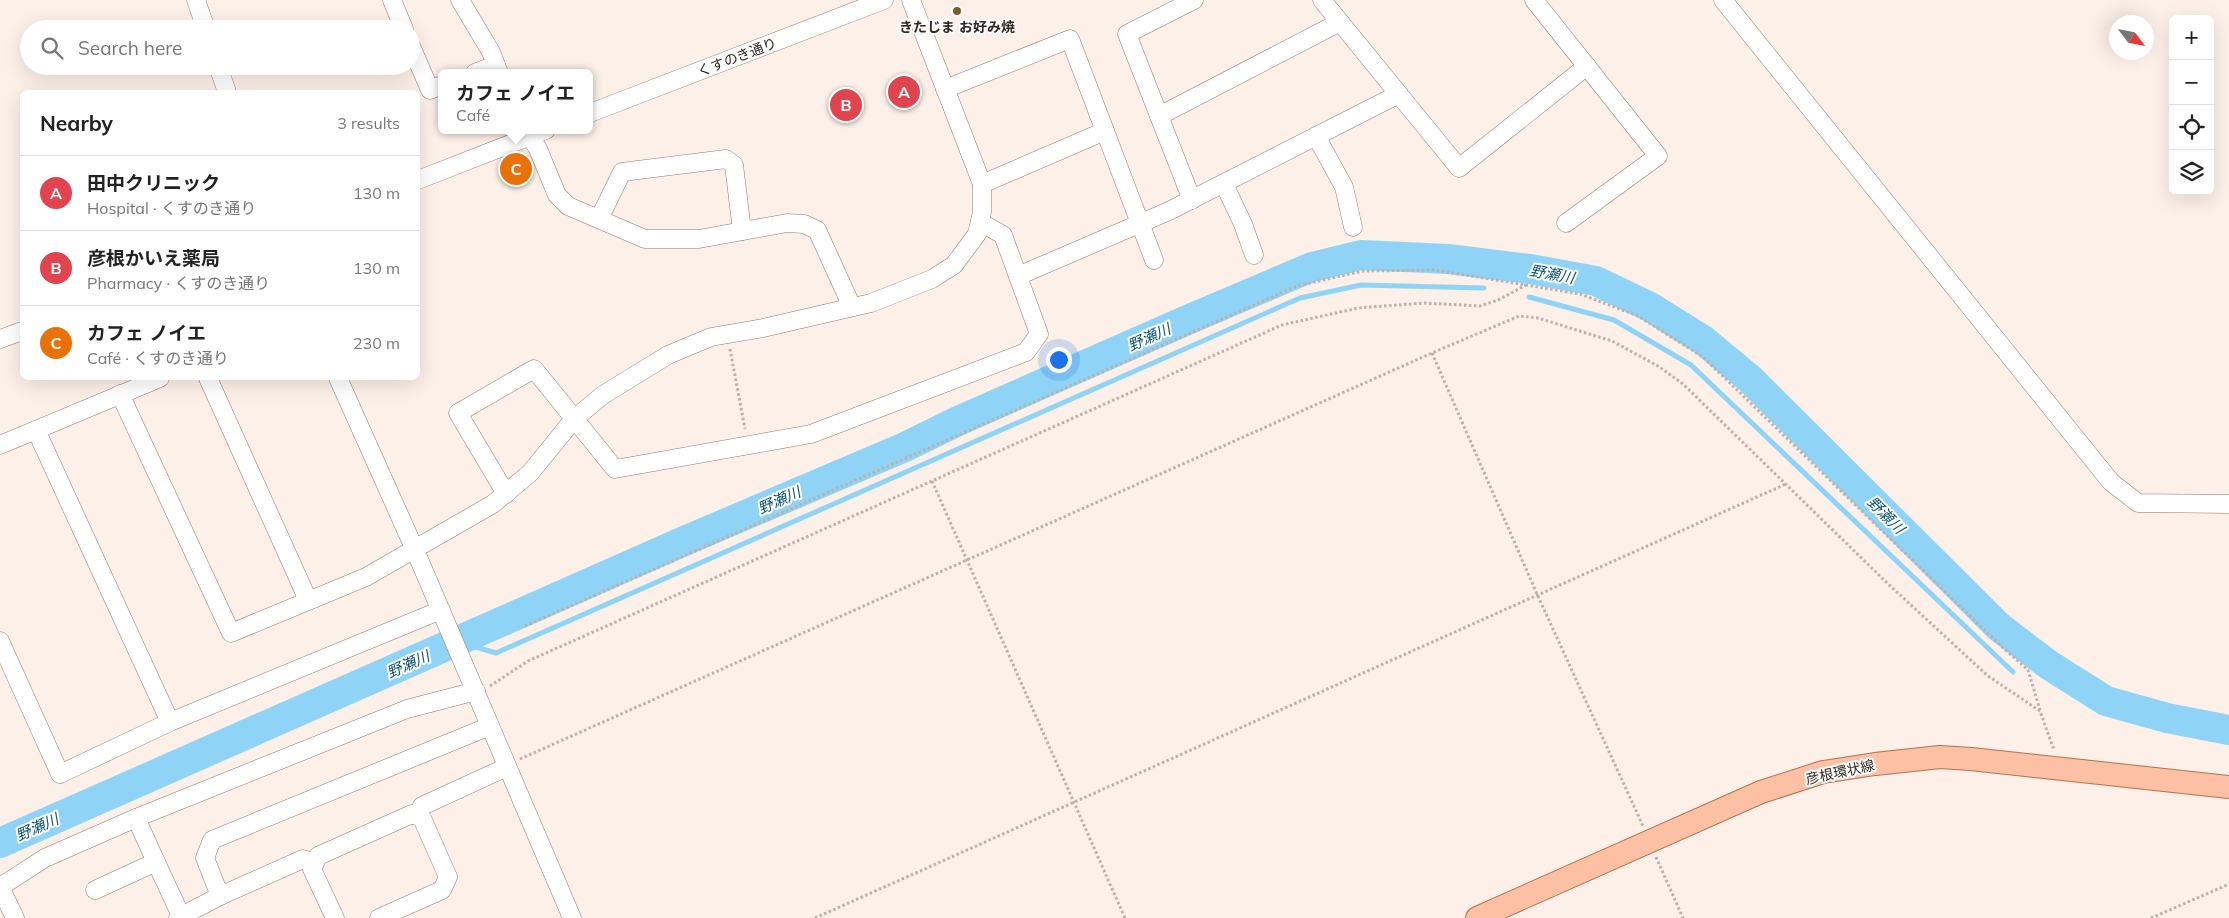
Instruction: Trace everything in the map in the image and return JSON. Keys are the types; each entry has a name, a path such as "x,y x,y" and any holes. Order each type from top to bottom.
{"main road":[{"name":"彦根環状線","path":"1477,918 1761,792 1822,772 1940,757 2229,787"}],"street":[{"path":"392,0 400,20"},
{"path":"460,0 497,69"},
{"name":"くすのき通り","path":"593,112 884,0"},
{"path":"120,394 231,633 366,576 415,550 506,494 530,473 574,418 603,395 668,355 711,337 871,303 932,278 954,265 977,234 980,222 982,184 911,0"},
{"path":"1192,200 1127,34 1194,0"},
{"path":"1322,0 1459,168 1587,66"},
{"path":"1534,0 1658,156 1566,223"},
{"path":"200,1 204,20"},
{"path":"1728,2 2111,482 2138,502 2229,504"},
{"path":"1159,116 1340,22"},
{"path":"945,89 1070,39 1154,260"},
{"path":"420,67 430,90 438,87"},
{"path":"221,75 226,90"},
{"path":"1018,276 1192,200 1399,94"},
{"path":"982,184 1105,131"},
{"path":"420,179 529,134"},
{"path":"534,134 538,149 557,194 568,206 645,239 699,239 787,223 804,224 817,230 852,307"},
{"path":"1316,136 1344,187 1353,226"},
{"path":"599,219 622,172 726,159 734,165 742,231"},
{"path":"1224,184 1243,224 1254,255"},
{"path":"506,494 458,413 534,368 615,470 811,434 1026,352 1039,334 1003,235 980,222"},
{"path":"0,339 20,332"},
{"path":"0,445 155,380"},
{"path":"209,380 308,600"},
{"path":"339,380 415,550 572,918"},
{"path":"36,430 170,722"},
{"path":"0,641 60,774 170,722 444,618"},
{"path":"15,918 0,887 45,858 136,818 407,709 474,688"},
{"path":"220,896 205,858 212,840 490,726"},
{"path":"417,816 422,806 507,768"},
{"path":"335,918 312,869 318,856 412,814 422,818 448,877 442,890 379,918"},
{"path":"136,818 180,918 220,896 303,859 314,863"},
{"path":"95,890 156,862"}],"path":[{"path":"525,626 1297,286 1363,271 1435,270 1580,294 1638,316 1703,357 2000,646 2028,670 2060,769"},
{"path":"474,688 495,684 528,661 1282,326 1358,308 1424,303 1480,306 1498,300 1527,284"},
{"path":"507,768 519,760 967,562 1432,352 1519,316 1538,318 1612,341 1658,366 1683,384 1988,676 2040,711"},
{"path":"728,334 748,445"},
{"path":"1432,352 1537,594 1683,918"},
{"path":"932,481 1125,918"},
{"path":"815,918 1786,484"},
{"path":"2151,918 2229,884"}],"waterway":[{"name":"野瀬川","path":"0,843 682,542 905,447 958,421 1185,321 1312,267 1361,255 1448,259 1530,269 1596,281 1650,307 1703,340 1750,379 1999,627 2049,665 2106,701 2167,718 2229,730"},
{"path":"459,642 496,653 1300,298 1361,285 1484,288"},
{"path":"1529,297 1614,320 1691,365 2013,672"}],"place":[{"name":"きたじま お好み焼","path":"957,11"},
{"name":"田中クリニック","path":"904,92"},
{"name":"彦根かいえ薬局","path":"846,105"},
{"name":"カフェ ノイエ","path":"516,169"}]}
